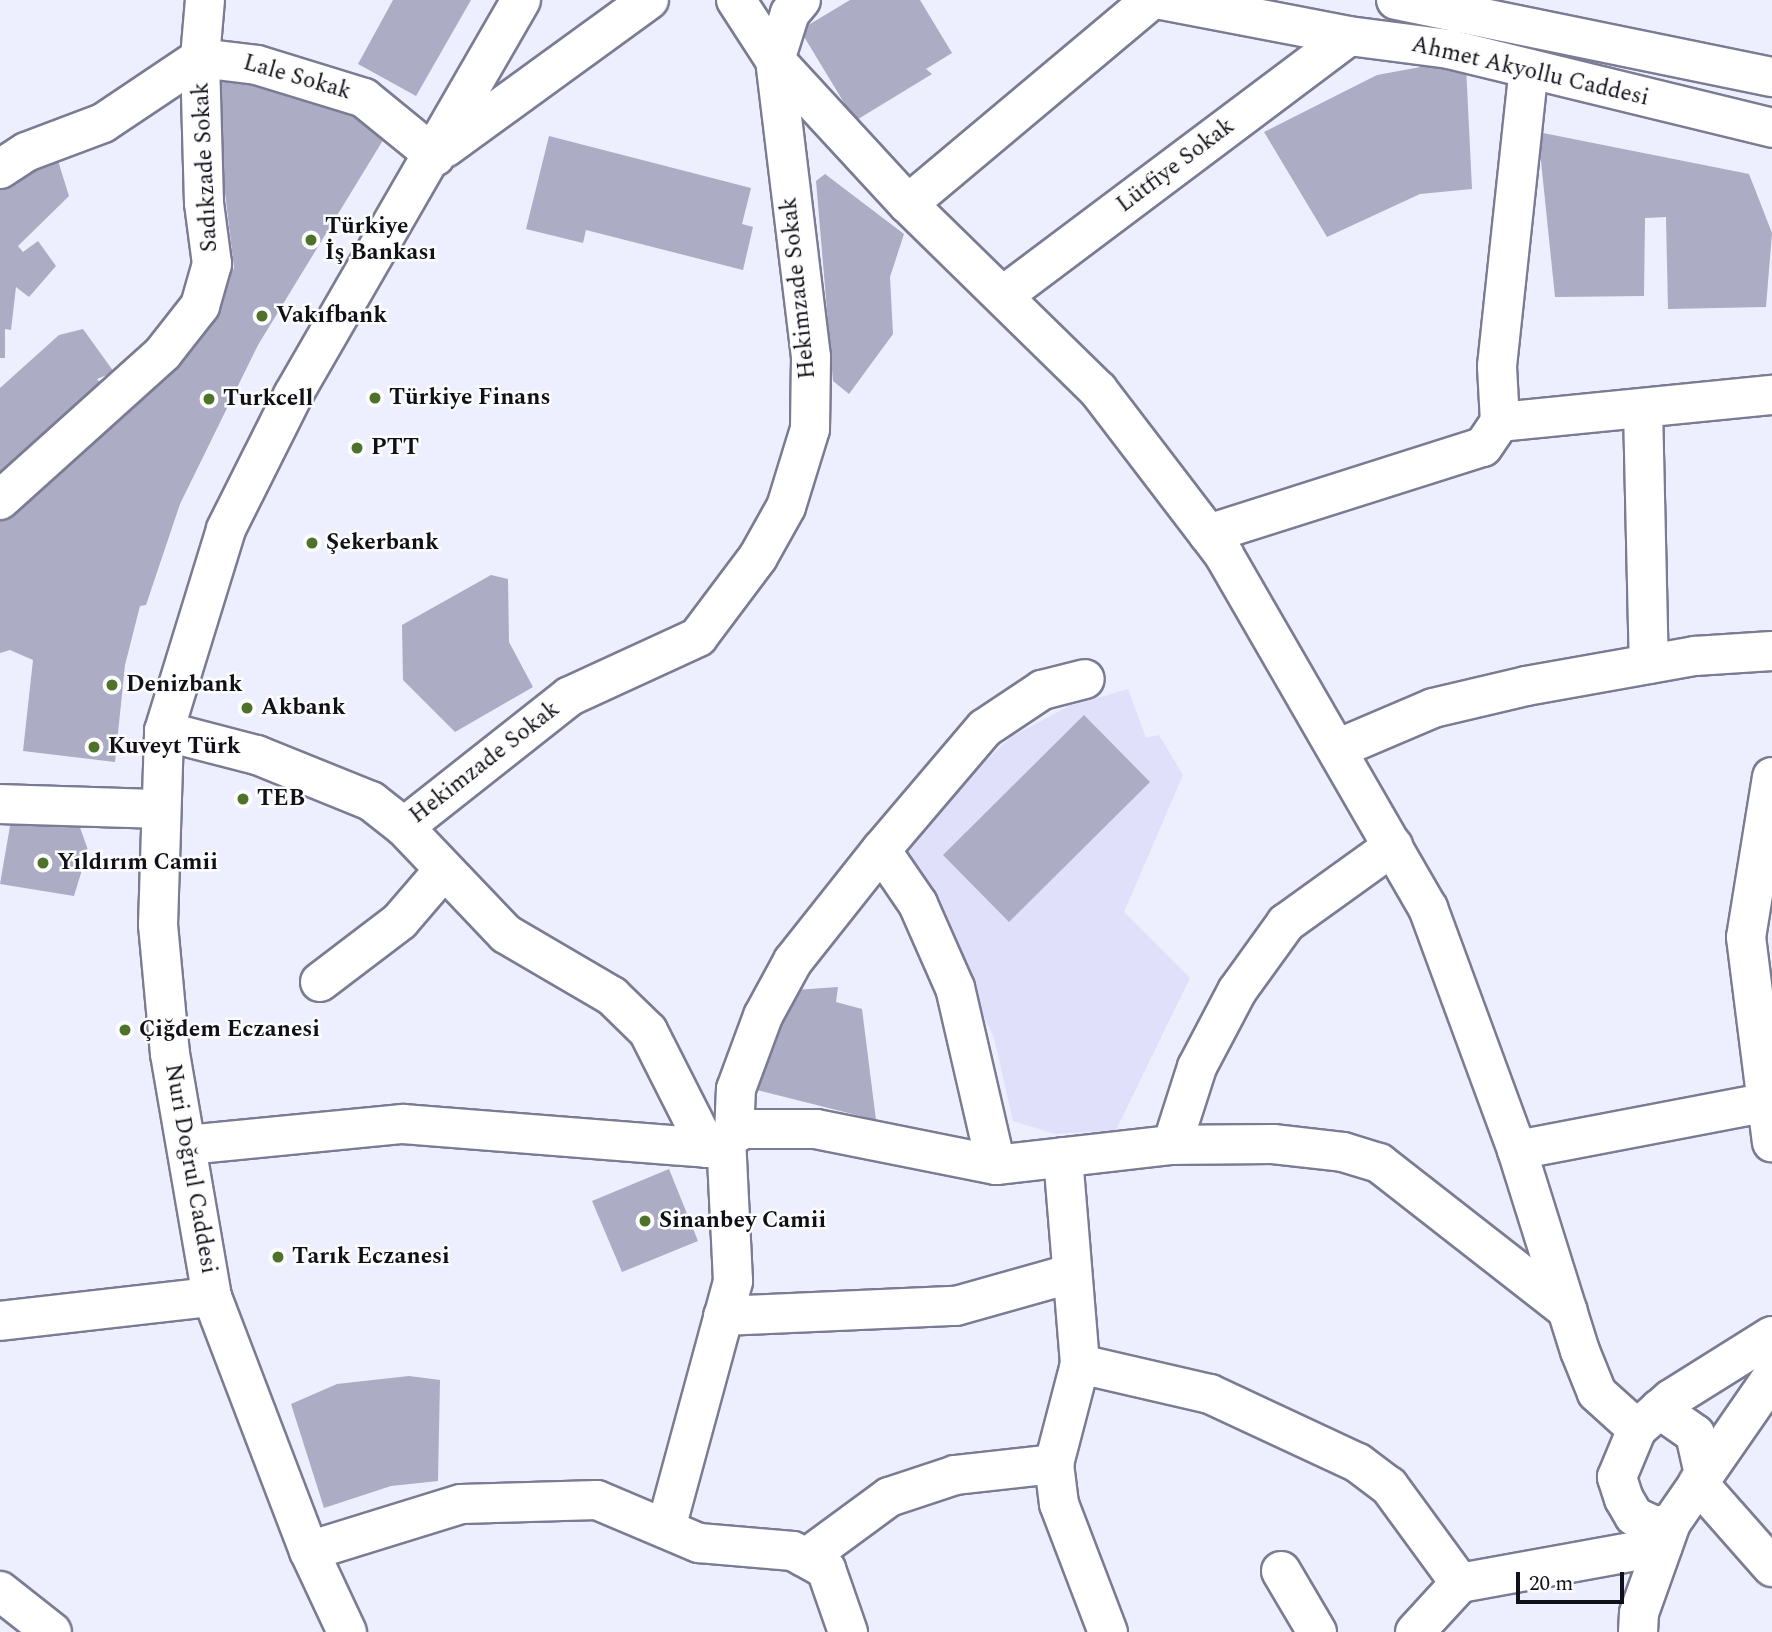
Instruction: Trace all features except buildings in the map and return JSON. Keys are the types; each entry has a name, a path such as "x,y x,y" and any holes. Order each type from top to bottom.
{"street":[{"name":"Sadıkzade Sokak","path":"0,500 163,353 200,306 212,264 204,202 200,58 205,0"},
{"name":"Nuri Doğrul Caddesi","path":"347,1632 309,1551 212,1297 170,1054 158,925 154,809 164,731 226,529 293,395 435,156 522,0"},
{"name":"Nuri Doğrul Caddesi","path":"435,156 649,0"},
{"path":"736,0 775,60 908,204 1004,295 1098,390 1208,534 1337,749 1428,908 1517,1150 1567,1310 1597,1393 1648,1419 1695,1434 1701,1478 1772,1567"},
{"path":"775,60 790,13 801,0"},
{"path":"908,204 1151,0"},
{"name":"Ahmet Akyollu Caddesi","path":"1162,0 1349,36 1449,49 1772,128"},
{"name":"Ahmet Akyollu Caddesi","path":"1396,0 1772,77"},
{"name":"Lütfiye Sokak","path":"1004,295 1349,36"},
{"name":"Lale Sokak","path":"200,58 257,65 365,98 435,156"},
{"path":"0,169 26,152 103,123 200,58"},
{"name":"Hekimzade Sokak","path":"404,827 570,696 698,637 758,557 786,507 810,429 811,357 775,60"},
{"path":"1208,534 1483,447 1500,422 1497,366 1529,69"},
{"path":"1500,422 1772,395"},
{"path":"1643,408 1649,664"},
{"path":"1337,749 1433,708 1649,664 1772,651"},
{"path":"666,1528 733,1281 722,1140 736,1089 763,1016 793,961 881,850 985,728 1042,690 1085,679"},
{"path":"164,731 257,755 371,801 404,827 443,871 506,934 612,996 648,1031 722,1140"},
{"path":"1772,777 1763,905 1746,937 1764,1102 1772,1142"},
{"path":"0,804 154,809"},
{"path":"1172,1145 1198,1067 1237,991 1286,923 1392,846"},
{"path":"881,850 918,904 954,988 996,1165"},
{"path":"320,982 400,920 443,871"},
{"path":"1517,1150 1764,1102"},
{"path":"187,1145 403,1124 722,1140 744,1129 816,1129 996,1165 1172,1145 1273,1144 1343,1152 1379,1164 1567,1310"},
{"path":"1063,1157 1070,1274 1080,1364 1054,1464 1059,1504 1108,1632"},
{"path":"723,1316 956,1306 1070,1274"},
{"path":"0,1321 212,1297"},
{"path":"1667,1534 1634,1516 1624,1499 1617,1477 1648,1419 1772,1336"},
{"path":"1080,1364 1210,1394 1358,1463 1389,1486 1460,1583"},
{"path":"1638,1632 1639,1613 1667,1534 1701,1478 1772,1377"},
{"path":"806,1558 889,1497 954,1475 1054,1464"},
{"path":"309,1551 461,1504 527,1499 597,1500 699,1543 793,1551 825,1569 848,1632"},
{"path":"1415,1632 1460,1583 1667,1534"},
{"path":"1281,1571 1317,1632"},
{"path":"0,1591 52,1632"}],"shaded area":[{"path":"1128,689 1146,738 1159,735 1183,775 1124,912 1190,978 1116,1130 1055,1134 1013,1121 994,1038 902,840 1011,737 1069,706"}],"place":[{"name":"Türkiye İş Bankası","path":"311,240"},
{"name":"Vakıfbank","path":"262,316"},
{"name":"Türkiye Finans","path":"375,398"},
{"name":"Turkcell","path":"209,399"},
{"name":"PTT","path":"357,448"},
{"name":"Şekerbank","path":"312,543"},
{"name":"Denizbank","path":"112,685"},
{"name":"Akbank","path":"247,708"},
{"name":"Kuveyt Türk","path":"94,747"},
{"name":"TEB","path":"243,799"},
{"name":"Yıldırım Camii","path":"43,863"},
{"name":"Çiğdem Eczanesi","path":"125,1030"},
{"name":"Sinanbey Camii","path":"645,1221"},
{"name":"Tarık Eczanesi","path":"278,1257"}]}
